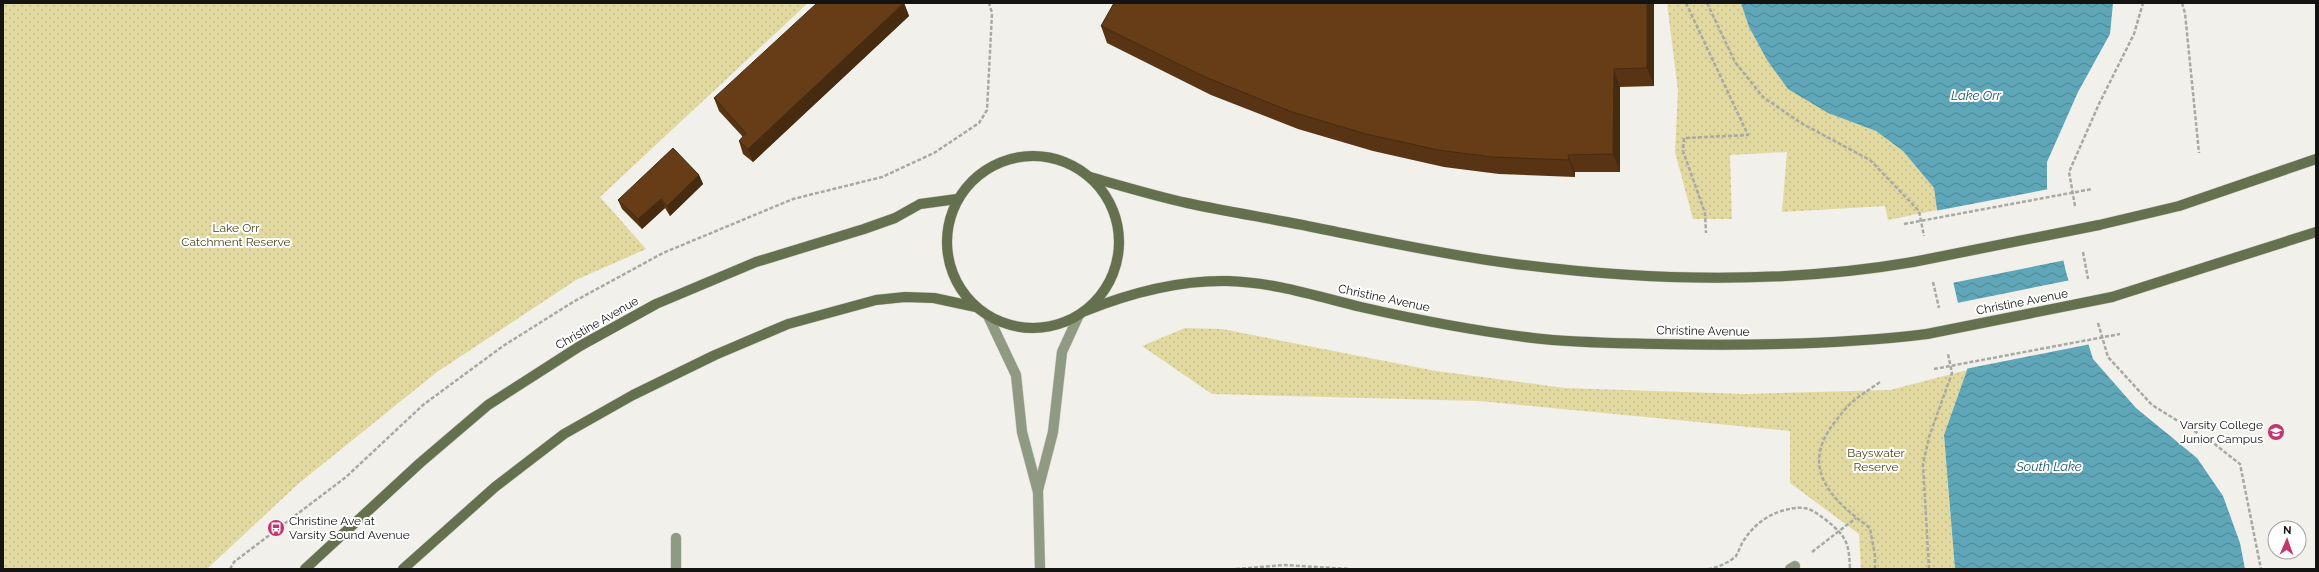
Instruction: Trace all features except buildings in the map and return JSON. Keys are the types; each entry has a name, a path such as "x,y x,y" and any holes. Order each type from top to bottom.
{"main road":[{"name":"Christine Avenue","path":"2316,159 2179,206 2099,225 1913,262 1874,268 1743,278 1635,276 1573,271 1446,254 1180,202 1090,177 1067,163 1048,157 1027,156 1007,159 988,168 970,181 958,199 947,226 947,256 956,284 976,307 990,318 1011,326 1034,329 1056,326 1121,297 1165,287 1227,281 1287,288 1393,314 1467,328 1573,342 1788,345 1877,340 1927,334 2112,297 2316,232"},
{"name":"Christine Avenue","path":"1081,314 1103,293 1115,270 1120,245 1117,220 1107,196 1090,177"},
{"name":"Christine Avenue","path":"305,569 420,463 488,405 580,346 656,304 756,262 864,229 895,218 920,204 958,199"},
{"name":"Christine Avenue","path":"403,569 495,487 564,434 633,395 715,355 788,324 876,300 905,297 934,298 976,307"}],"street":[{"path":"1038,492 1053,432 1062,352 1081,314"},
{"path":"990,318 1016,375 1022,432 1038,492 1040,569"},
{"path":"676,538 676,569"}],"path":[{"path":"987,110 992,13 989,3"},
{"path":"1686,3 1748,135 1684,138 1684,152 1705,213 1706,233"},
{"path":"2076,210 2069,172 2098,104 2134,34 2143,3"},
{"path":"2182,3 2185,13 2199,153"},
{"path":"1904,224 2092,189"},
{"path":"2082,247 2089,284"},
{"path":"2098,321 2108,357 2152,405 2212,442 2240,464 2261,569"},
{"path":"1934,369 2120,334"},
{"path":"1875,569 1875,556 1870,528 1837,502 1822,479 1818,457 1826,435 1847,406 1880,382"},
{"path":"1708,569 1720,566 1736,556 1743,540 1753,528 1772,513 1799,506 1810,508 1838,530 1845,538 1850,549 1850,569"},
{"path":"1792,568 1838,530 1856,518"},
{"path":"1236,569 1284,565 1350,569"}],"green space":[{"name":"Lake Orr Catchment Reserve","path":"3,3 808,3 600,197 646,249 576,280 437,372 298,484 207,569 3,569"},
{"path":"1667,3 1741,3 1749,27 1767,60 1828,113 1876,131 1903,151 1934,188 1937,210 1888,220 1885,206 1782,212 1787,152 1730,155 1732,219 1693,219 1675,152 1678,91"},
{"name":"Bayswater Reserve","path":"1185,328 1222,329 1436,371 1565,388 1745,394 1890,390 1967,370 1944,435 1955,569 1861,569 1859,534 1790,483 1790,431 1479,401 1212,394 1142,346"}],"water":[{"path":"1741,3 2113,3 2110,34 2078,92 2047,162 2047,188 2066,272 2093,359 2136,408 2197,458 2223,496 2240,543 2245,569 1955,569 1944,435 1967,370 1969,352 1937,210 1934,188 1903,151 1876,131 1828,113 1788,89 1767,60 1749,27"}],"pier":[{"path":"2049,189 2066,260 1952,283 1935,211"},
{"path":"2071,280 2091,344 1965,369 1967,352 1957,303"}],"place":[{"name":"Varsity College Junior Campus","path":"2276,432"},
{"name":"Christine Ave at Varsity Sound Avenue","path":"276,528"}],"water label":[{"name":"Lake Orr","path":"1976,95"},
{"name":"South Lake","path":"2049,466"}]}
